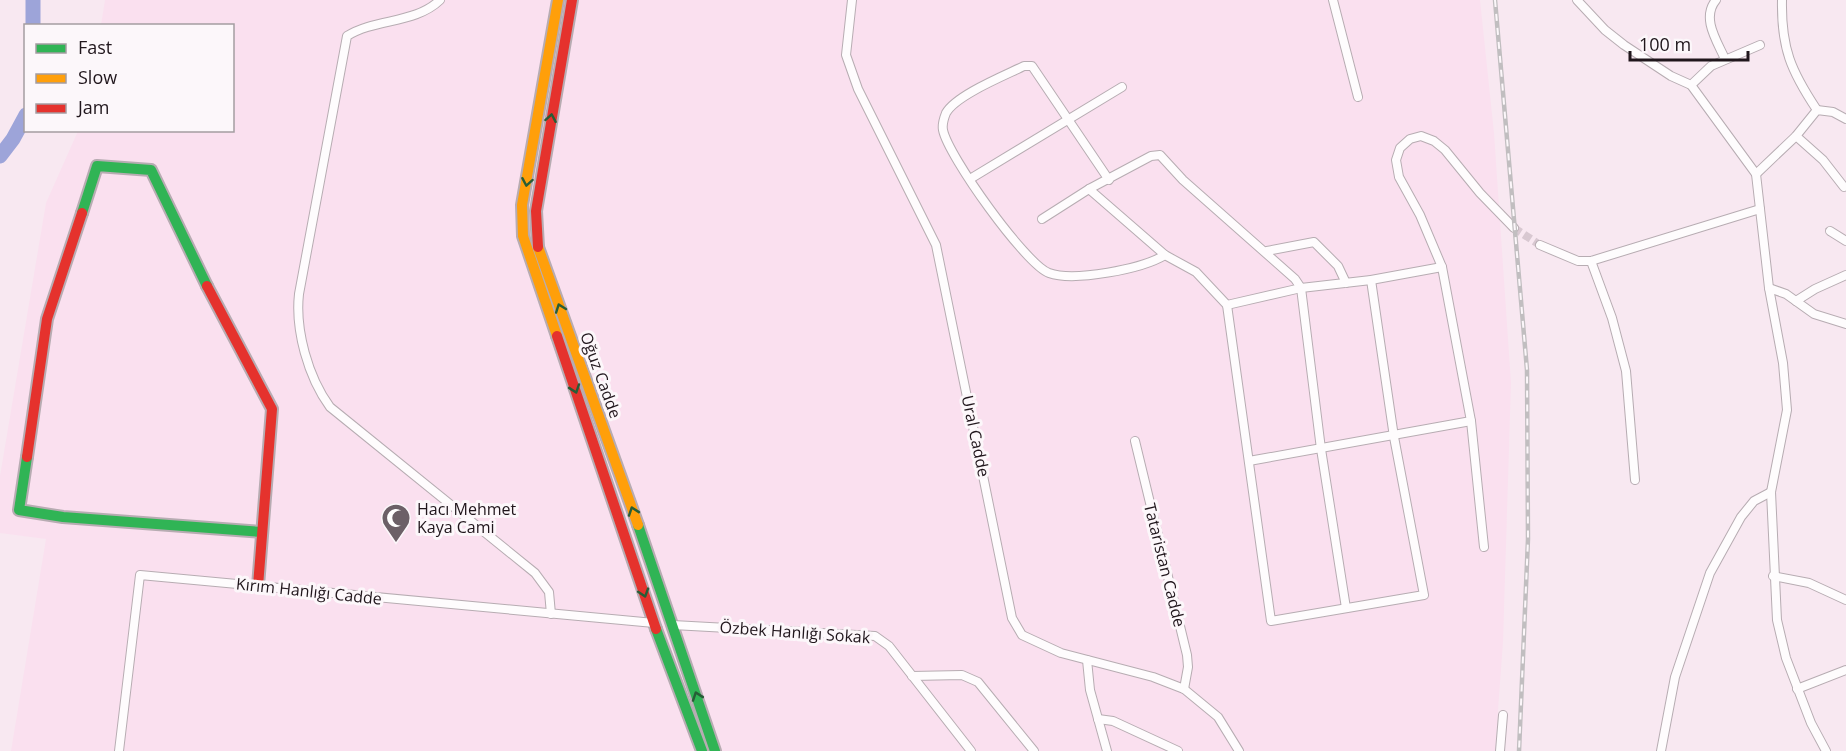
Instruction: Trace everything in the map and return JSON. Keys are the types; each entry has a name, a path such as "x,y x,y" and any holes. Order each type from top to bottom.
{"street":[{"path":"440,0 418,14 361,27 347,36 300,294 299,323 314,377 330,407 536,573 549,592 550,614"},
{"name":"Oğuz Cadde","path":"558,0 522,205 523,236 654,623 702,751"},
{"name":"Oğuz Cadde","path":"572,0 536,212 538,246 673,625 715,751"},
{"name":"Ural Cadde","path":"852,0 846,55 858,89 936,245 1012,618 1022,635 1061,653 1153,677 1184,689 1218,717 1239,751"},
{"path":"1333,0 1358,97"},
{"path":"1577,0 1605,30 1624,45 1671,76 1691,85 1756,174 1769,288 1783,363 1786,410 1771,492 1773,576 1777,620 1785,658 1826,751"},
{"path":"1716,0 1709,20 1725,59"},
{"path":"1782,0 1784,47 1796,79 1817,110 1833,112 1846,119"},
{"path":"1691,85 1711,66 1760,45"},
{"path":"1109,180 1035,68 1029,65 963,99 948,110 944,120 944,132 986,204 1031,259 1047,272 1068,275 1093,273 1146,264 1165,255"},
{"path":"970,179 1122,87"},
{"path":"1756,174 1796,136 1817,110"},
{"path":"1484,547 1470,421 1442,267 1420,215 1399,177 1396,160 1400,148 1410,139 1420,136 1434,141 1445,150 1480,193 1514,228"},
{"path":"1796,136 1823,160 1844,187"},
{"path":"1042,219 1089,189 1151,156 1160,155 1201,197 1282,265 1301,288 1321,449 1346,608"},
{"path":"258,586 272,409 177,228 151,170 97,166 70,242 47,319 19,510 63,517 262,532"},
{"path":"1089,189 1165,255 1196,272 1227,305 1271,621 1424,595 1394,437 1371,280"},
{"path":"1540,245 1578,261 1591,261 1760,209"},
{"path":"1830,231 1846,241"},
{"path":"1267,251 1314,242 1338,266 1346,283"},
{"path":"1591,261 1612,318 1626,371 1635,480"},
{"path":"1227,305 1301,288 1371,280 1442,267"},
{"path":"1796,301 1815,289 1846,275"},
{"path":"1769,288 1796,301 1814,314 1845,325"},
{"path":"1249,461 1394,437 1470,421"},
{"name":"Tataristan Cadde","path":"1135,441 1187,655 1188,667 1184,689"},
{"path":"1661,751 1675,677 1710,573 1741,517 1754,501 1771,492"},
{"name":"Kırım Hanlığı Cadde","path":"118,751 141,575 654,623"},
{"path":"1773,576 1809,583 1846,600"},
{"path":"654,623 673,625"},
{"name":"Özbek Hanlığı Sokak","path":"673,625 869,635 889,646 971,751"},
{"path":"1087,660 1090,690 1107,751"},
{"path":"1797,689 1846,670"},
{"path":"912,676 962,675 975,680 1034,751"},
{"path":"1500,751 1503,715"},
{"path":"1098,719 1113,721 1178,751"}],"shaded area":[{"path":"105,0 1480,0 1494,133 1511,383 1503,642 1495,751 11,751 46,539 0,533 0,476 46,203 78,132 234,132 234,24 101,24"}],"waterway":[{"path":"33,0 33,24"},
{"path":"0,156 24,119"}],"tunnel":[{"path":"1514,228 1540,245"}],"railway":[{"path":"1495,0 1527,370 1528,539 1519,751"}],"traffic: fast":[{"path":"82,213 97,166 151,170 207,286"},
{"path":"27,457 19,510 63,517 262,532"},
{"path":"638,525 715,751"},
{"path":"656,629 702,751"}],"traffic: slow":[{"path":"557,336 523,236 522,205 558,0"},
{"path":"538,247 638,525"}],"traffic: jam":[{"path":"538,247 536,211 572,0"},
{"path":"27,457 47,319 82,213"},
{"path":"207,286 272,409 258,586"},
{"path":"557,336 656,629"}],"place":[{"name":"Hacı Mehmet Kaya Cami","path":"396,544"}]}
